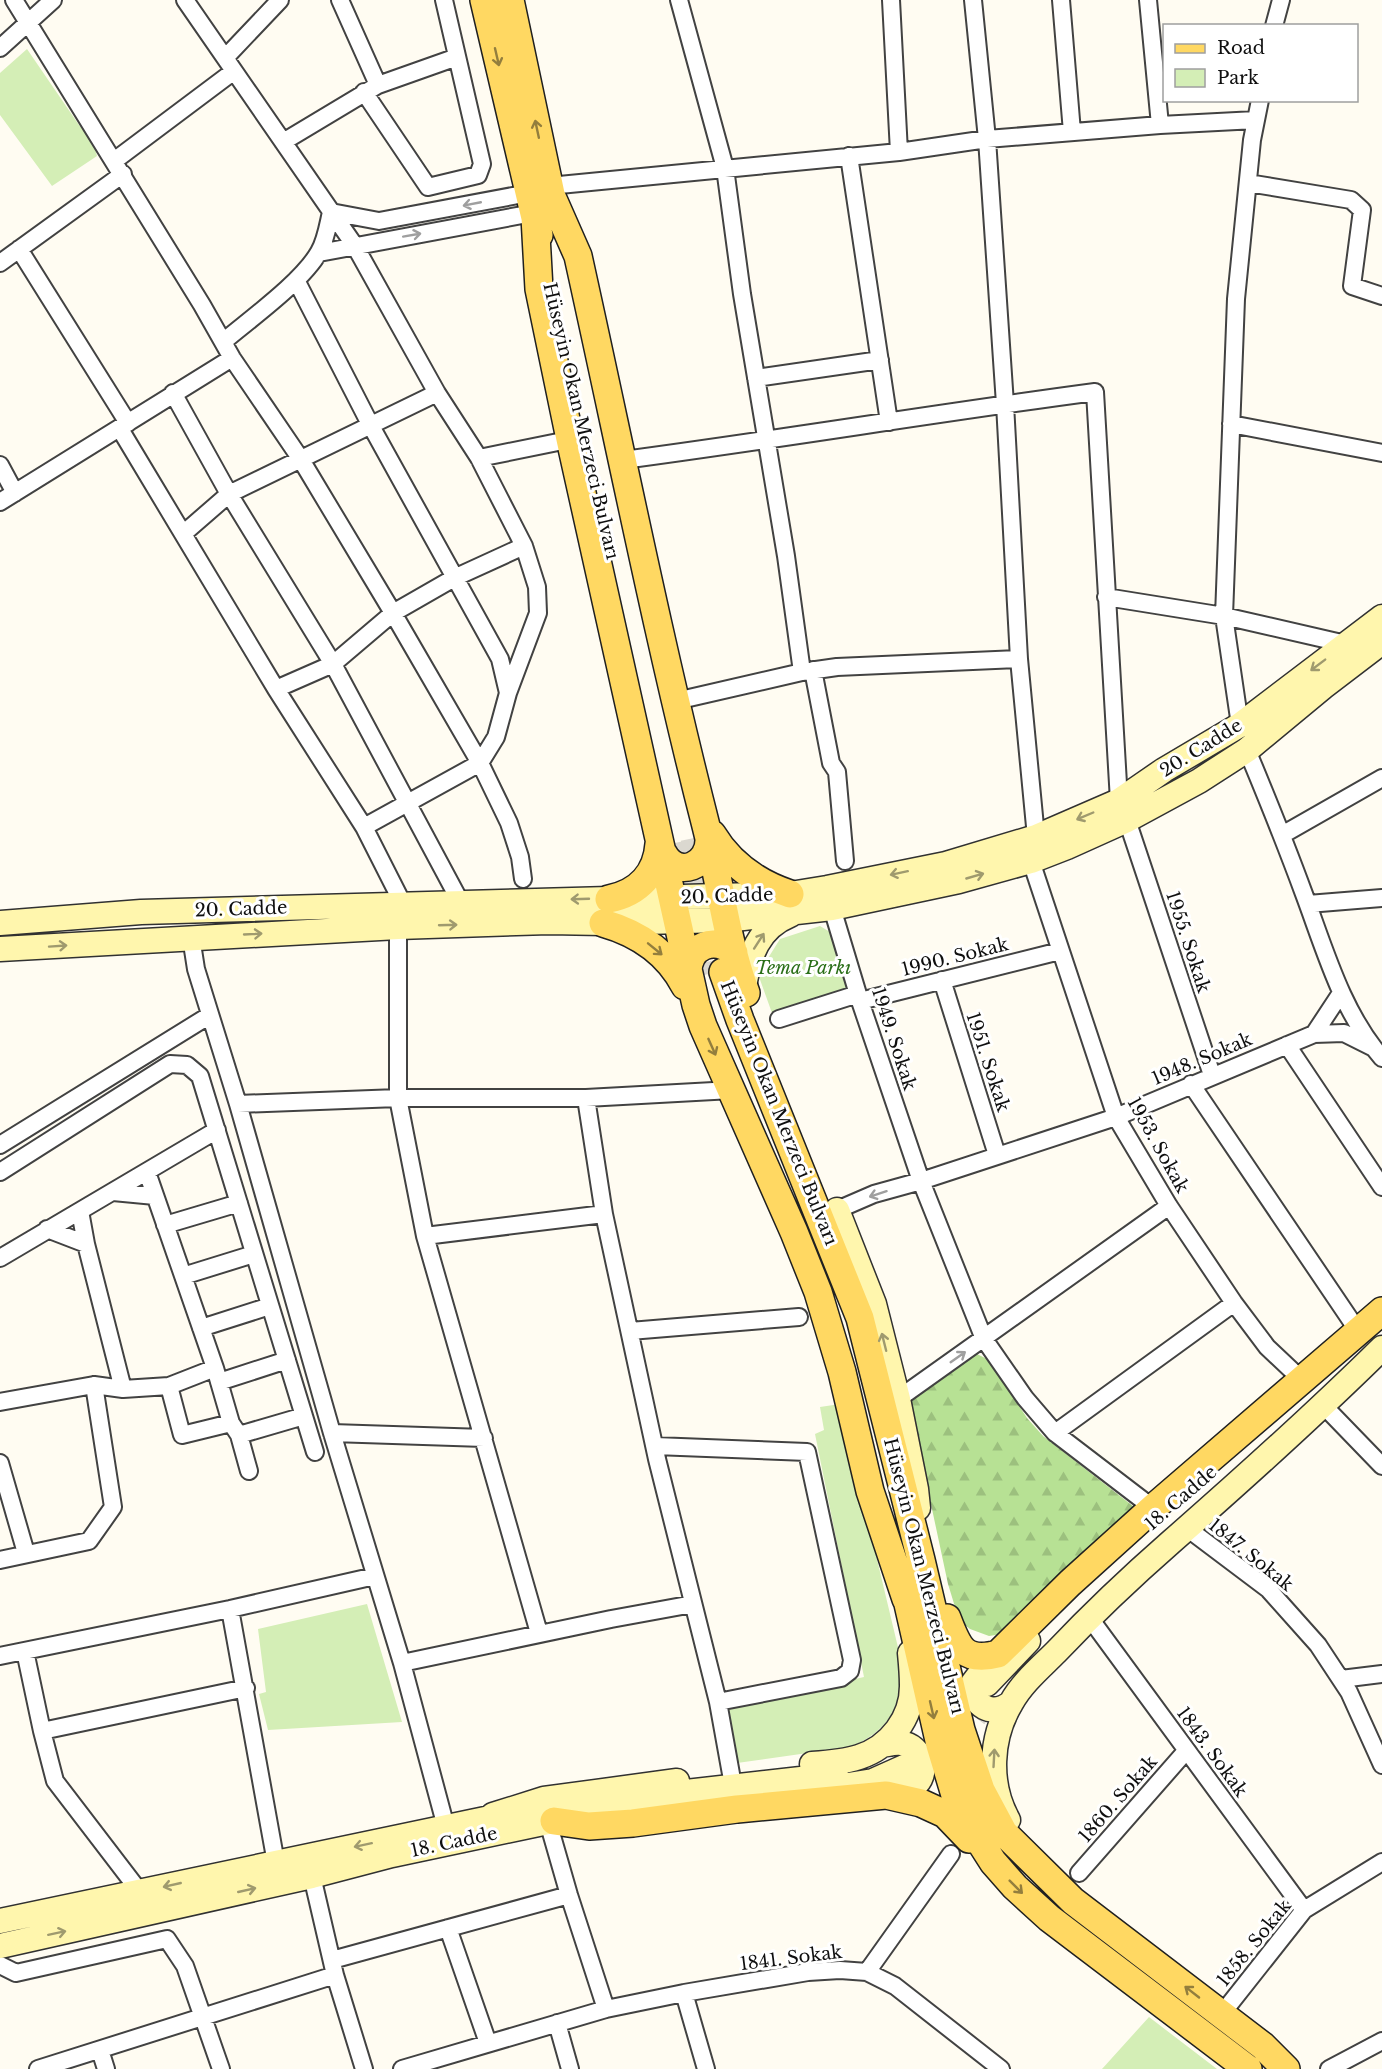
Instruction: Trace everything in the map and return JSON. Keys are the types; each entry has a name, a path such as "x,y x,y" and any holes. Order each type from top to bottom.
{"main road":[{"name":"Hüseyin Okan Merzeci Bulvarı","path":"484,0 540,201 629,560 684,837"},
{"name":"Hüseyin Okan Merzeci Bulvarı","path":"510,0 540,201"},
{"path":"540,201 578,256 676,701 684,837 674,910 719,972 837,1210"},
{"path":"540,201 539,289 570,439 684,837 723,908 719,972 696,1005"},
{"path":"793,903 739,867 717,842 684,837 658,855 650,875 643,883 606,911 661,954 681,976 696,1005 818,1292 842,1372 870,1491 909,1611"},
{"name":"Hüseyin Okan Merzeci Bulvarı","path":"719,972 860,1318 924,1570 961,1730 981,1790 1004,1833 1074,1901 1263,2046 1286,2069"},
{"name":"Hüseyin Okan Merzeci Bulvarı","path":"719,972 836,1298 859,1379 940,1745 956,1794 970,1826 993,1862 1015,1887 1049,1918 1248,2069"},
{"path":"924,1570 962,1650 971,1656 985,1657 998,1654 1070,1582 1302,1380 1370,1335 1382,1311"},
{"path":"551,1822 589,1826 633,1823 737,1809 886,1795 921,1803 945,1814 993,1862"}],"street":[{"path":"14,0 202,304 232,358 300,458 480,763 509,823 520,857 523,879"},
{"path":"0,48 53,0"},
{"path":"184,0 355,246 437,393 478,458 524,546 537,587 538,613 508,693 496,737 480,763 364,826"},
{"path":"0,263 119,168 229,65 280,0"},
{"path":"340,0 371,89 428,187 478,175 482,164 444,0"},
{"path":"680,0 725,168 742,294 807,671 831,763 837,772 845,861"},
{"path":"891,0 899,152"},
{"path":"973,0 987,139 1019,659 1036,837"},
{"path":"1061,0 1072,132"},
{"path":"1148,0 1160,125"},
{"path":"1275,24 1281,0"},
{"path":"283,142 371,89 458,57"},
{"path":"1240,725 1224,616 1236,299 1248,183 1260,102"},
{"path":"331,212 379,221 540,201 725,168 899,152 987,139 1256,120"},
{"path":"849,156 889,422"},
{"path":"1248,183 1351,200 1362,210 1352,286 1382,296"},
{"path":"319,253 540,201"},
{"path":"223,342 296,280 319,253 331,212"},
{"path":"19,249 124,426 183,534 276,689 364,826 400,916 398,1098 426,1236 539,1633"},
{"path":"296,280 371,426 500,659 508,693"},
{"path":"0,502 232,358"},
{"path":"756,378 880,360"},
{"name":"1955. Sokak","path":"1005,404 1095,392 1106,597 1123,811 1212,1076"},
{"path":"173,393 230,494 333,664 460,903"},
{"path":"183,534 230,494 437,393"},
{"path":"623,460 766,441 1005,404"},
{"path":"1231,424 1382,453"},
{"path":"478,458 558,442"},
{"path":"0,465 15,493"},
{"path":"276,689 333,664 393,613 454,578 524,546"},
{"path":"1106,597 1224,616 1346,644"},
{"name":"20. Cadde","path":"0,949 190,937 400,916 460,903 606,911 723,908 793,903 832,908 959,881 1031,861 1067,847 1123,811 1164,771 1240,725 1382,617"},
{"name":"20. Cadde","path":"793,903 827,888 946,864 1123,811 1199,781 1246,750 1378,650"},
{"path":"676,701 807,671 837,667 1019,659"},
{"path":"1246,750 1282,835 1341,993 1378,1053"},
{"path":"1282,835 1382,778"},
{"name":"1953. Sokak","path":"1031,861 1116,1117 1169,1206 1234,1303 1268,1347 1302,1380"},
{"path":"1308,904 1382,898"},
{"path":"719,972 748,963 757,942 793,903"},
{"name":"1949. Sokak","path":"832,908 859,998 921,1181 984,1339 1025,1398 1055,1433 1153,1508"},
{"name":"20. Cadde","path":"0,923 141,912 400,916 549,922 606,911"},
{"path":"190,937 196,969 238,1104 332,1433 402,1663 446,1827"},
{"name":"1990. Sokak","path":"778,1019 1060,951"},
{"name":"1951. Sokak","path":"942,980 997,1155"},
{"path":"1314,1034 1341,993"},
{"path":"0,1145 210,1015"},
{"path":"1314,1034 1344,1033 1378,1053"},
{"name":"1948. Sokak","path":"837,1210 874,1194 921,1181 1116,1117 1314,1034"},
{"path":"1287,1045 1382,1187"},
{"path":"0,1172 170,1064 187,1065 200,1076 315,1452"},
{"path":"1191,1084 1370,1335"},
{"path":"238,1104 398,1098 586,1098 732,1090"},
{"path":"586,1098 604,1214 655,1446 718,1702 731,1774"},
{"path":"0,1258 217,1130"},
{"path":"147,1172 249,1470"},
{"path":"113,1192 155,1196"},
{"path":"165,1225 239,1203"},
{"path":"898,1399 1169,1206"},
{"path":"837,1210 874,1304 898,1399 916,1489 924,1570"},
{"path":"80,1211 86,1244 123,1389"},
{"path":"426,1236 604,1214"},
{"path":"47,1229 86,1244"},
{"path":"183,1276 254,1254"},
{"path":"1055,1433 1234,1303"},
{"path":"201,1328 270,1306"},
{"path":"630,1331 799,1317"},
{"name":"18. Cadde","path":"997,1693 1061,1607 1382,1319"},
{"name":"18. Cadde","path":"997,1693 1074,1609 1370,1335"},
{"path":"997,1693 1020,1690 1122,1584 1323,1405 1382,1348"},
{"path":"0,1402 94,1386 123,1389 169,1386 287,1359"},
{"path":"0,1560 89,1541 113,1507 94,1386"},
{"path":"169,1386 182,1435 235,1429 304,1416"},
{"path":"1323,1405 1382,1466"},
{"path":"332,1433 484,1438"},
{"path":"655,1446 807,1452 852,1660 850,1671 841,1678 718,1702"},
{"path":"0,1463 26,1553"},
{"name":"1847. Sokak","path":"1187,1528 1268,1589 1318,1645 1349,1692 1382,1765"},
{"path":"0,1656 230,1609 375,1576"},
{"path":"402,1663 539,1633 693,1604"},
{"path":"230,1609 276,1863"},
{"path":"898,1755 897,1730 910,1702 912,1686 909,1611"},
{"name":"1843. Sokak","path":"1089,1617 1304,1910"},
{"path":"25,1651 55,1781 140,1892"},
{"path":"997,1693 1004,1708 992,1710 982,1706 974,1696 973,1683 998,1654"},
{"path":"1341,1679 1382,1674"},
{"path":"42,1731 246,1688"},
{"path":"997,1693 998,1732 994,1776 996,1790 1006,1816 1038,1868"},
{"path":"886,1795 913,1787 921,1777 923,1764 918,1753 910,1745 898,1742 898,1755"},
{"name":"1860. Sokak","path":"1079,1873 1186,1751"},
{"path":"475,1820 544,1799 862,1756 898,1755"},
{"name":"18. Cadde","path":"0,1921 475,1820 625,1799 843,1774 877,1766 898,1755"},
{"name":"18. Cadde","path":"0,1946 312,1876 392,1855 551,1822 646,1808 810,1791 873,1781 898,1755"},
{"path":"551,1822 569,1895 606,2009"},
{"path":"867,1972 951,1854"},
{"name":"1858. Sokak","path":"1221,2015 1304,1910 1382,1862"},
{"path":"312,1876 334,1967 364,2069"},
{"path":"38,2069 204,2017 334,1967 448,1928 569,1895"},
{"path":"448,1928 488,2043"},
{"path":"0,1965 15,1972 167,1939 185,1966 221,2069"},
{"name":"1841. Sokak","path":"402,2069 606,2009 808,1972 840,1970 867,1972 895,1986 1001,2069"},
{"path":"684,1993 706,2069"},
{"path":"557,2023 570,2069"},
{"path":"1329,2069 1382,2041"},
{"path":"99,2050 106,2069"}],"green space":[{"path":"27,49 79,125 93,141 97,156 52,186 0,115 0,73"},
{"name":"Tema Parkı","path":"820,926 830,932 850,990 772,1013 758,974 780,939"},
{"path":"975,1353 989,1360 1027,1418 1043,1436 1138,1510 1002,1634 989,1636 970,1629 959,1620 948,1584 909,1401"},
{"path":"840,1404 901,1660 897,1702 885,1724 876,1733 850,1747 737,1763 727,1708 864,1677 815,1434 824,1430 820,1407"},
{"path":"367,1604 402,1722 268,1730 259,1694 266,1692 258,1629"},
{"path":"1149,2017 1217,2069 1102,2069"}],"tunnel":[{"path":"694,838 712,921"},
{"path":"675,843 704,975"},
{"path":"950,1743 971,1722 993,1693"}]}
